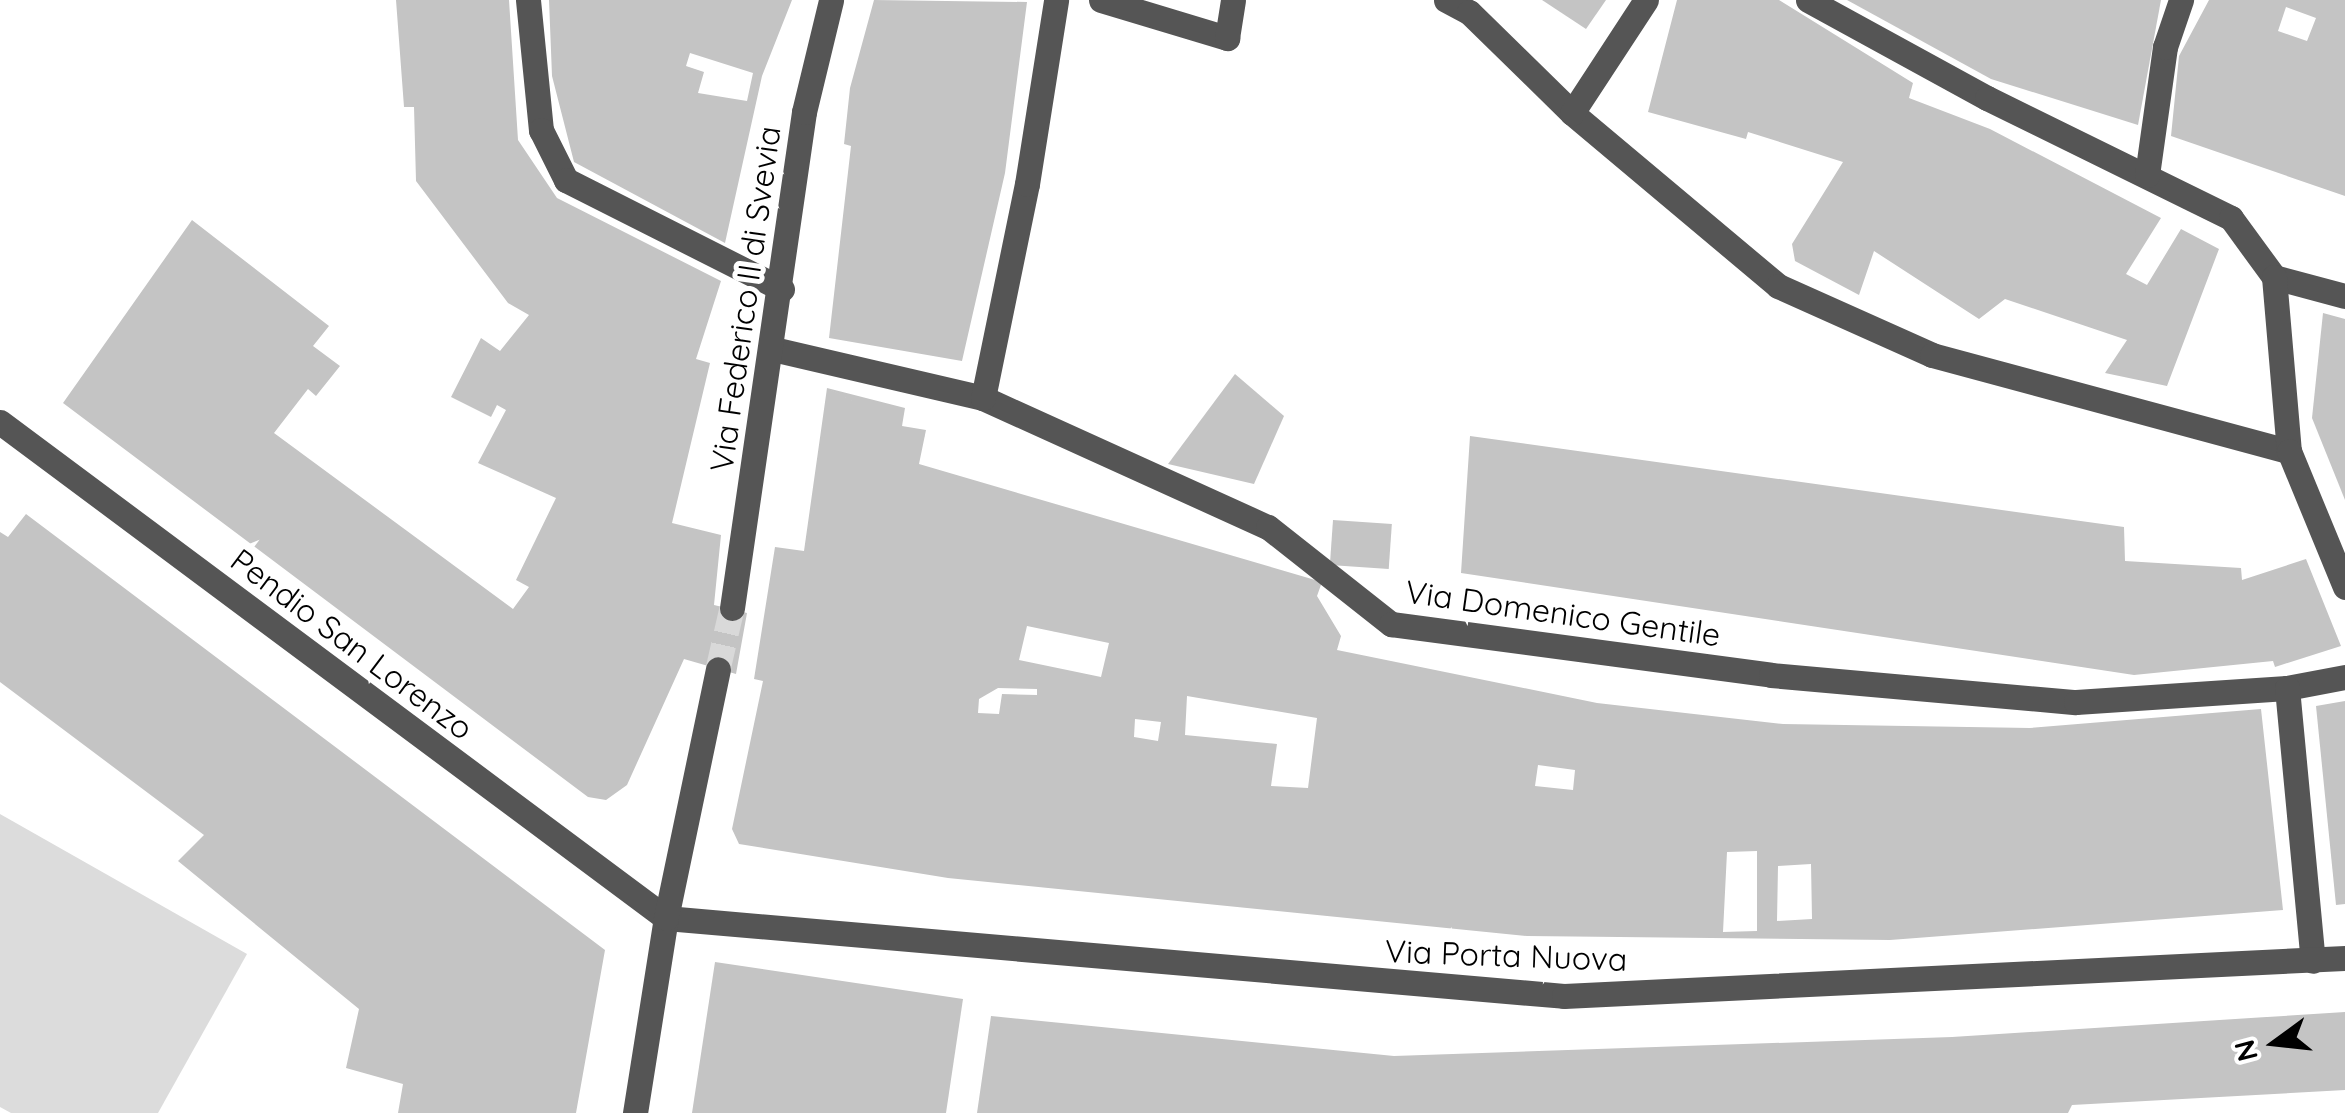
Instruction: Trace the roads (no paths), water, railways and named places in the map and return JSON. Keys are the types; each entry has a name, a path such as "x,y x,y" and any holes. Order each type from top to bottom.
{"street":[{"path":"528,0 541,130 566,180 782,288"},
{"name":"Via Federico II di Svevia","path":"732,608 782,288 804,112 832,0"},
{"path":"982,398 1027,184 1056,0"},
{"path":"1101,0 1228,38 1233,0"},
{"path":"1446,0 1469,12 1572,113 1778,286 1932,354 2289,452"},
{"path":"1572,113 1646,0"},
{"path":"1808,0 1969,89 2230,218 2274,277 2289,452 2345,587"},
{"path":"2147,174 2165,47 2181,0"},
{"path":"2274,277 2345,296"},
{"name":"Via Domenico Gentile","path":"773,349 982,398 1268,528 1391,624 1771,675 2076,702 2287,688 2345,677"},
{"name":"Pendio San Lorenzo","path":"0,422 666,918"},
{"path":"634,1113 666,918 718,669"},
{"path":"2287,688 2313,960"},
{"name":"Via Porta Nuova","path":"666,918 1564,996 2345,958"}],"tunnel":[{"path":"718,669 732,608"}]}
